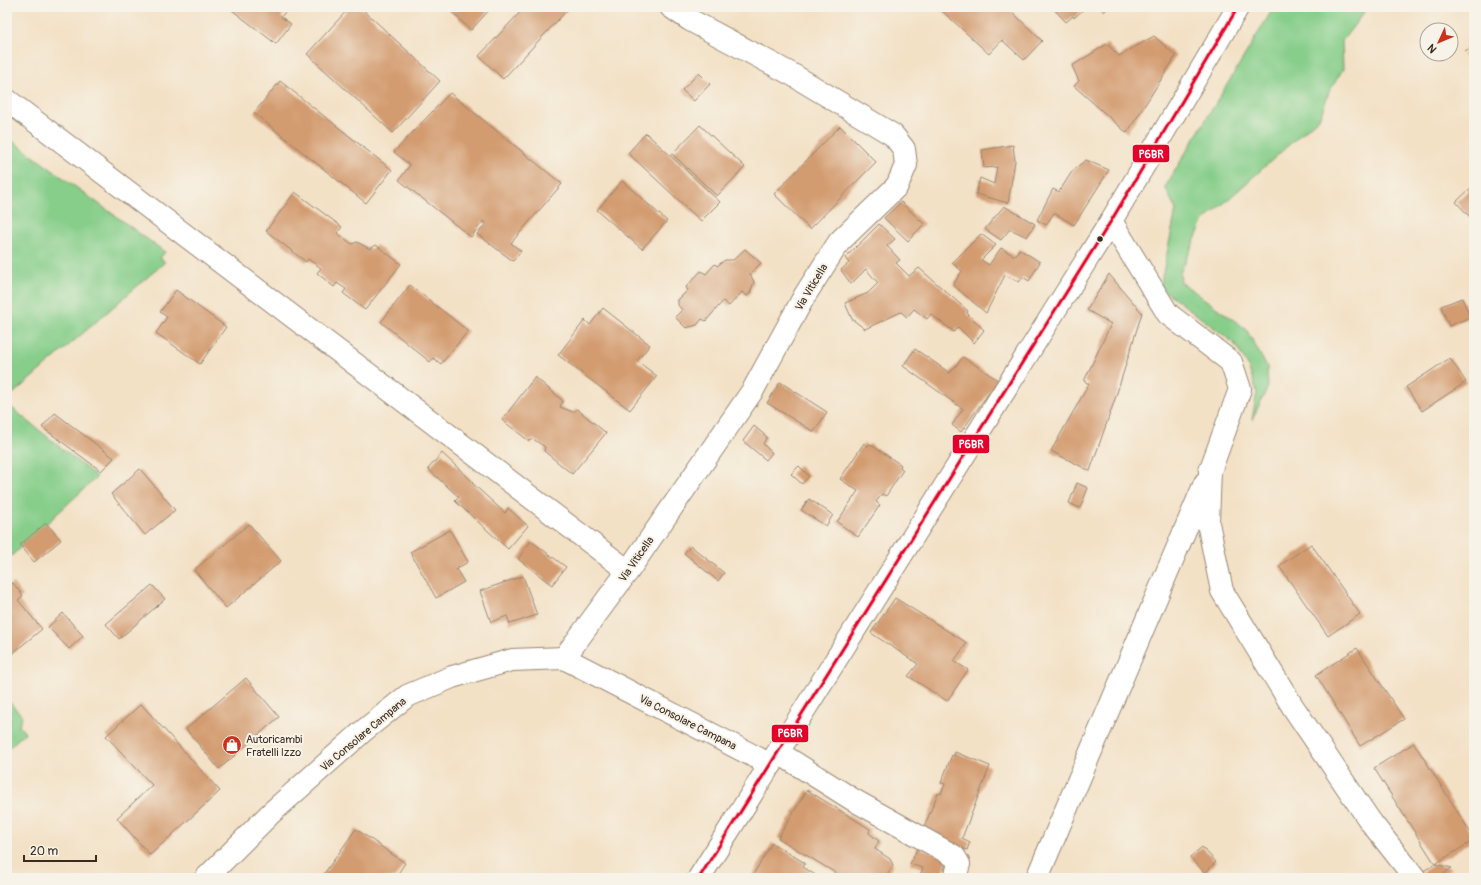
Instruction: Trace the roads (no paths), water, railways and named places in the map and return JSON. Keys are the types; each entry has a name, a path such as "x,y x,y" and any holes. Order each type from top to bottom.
{"street":[{"name":"Via Viticella","path":"564,658 628,571 753,390 805,296 839,242 897,186 906,165 904,149 893,135 793,75 690,20 671,7"},
{"path":"699,878 1111,221 1238,7"},
{"path":"7,100 628,571"},
{"path":"1037,878 1210,471 1240,390 1231,362 1168,314 1111,221"},
{"path":"1210,471 1208,523 1222,591 1310,733 1370,821 1415,878"},
{"name":"Via Consolare Campana","path":"206,878 276,808 362,732 407,696 452,677 512,660 564,658 775,759 852,799 954,856 959,864 955,878"}],"place":[{"name":"Autoricambi Fratelli Izzo","path":"232,745"}]}
